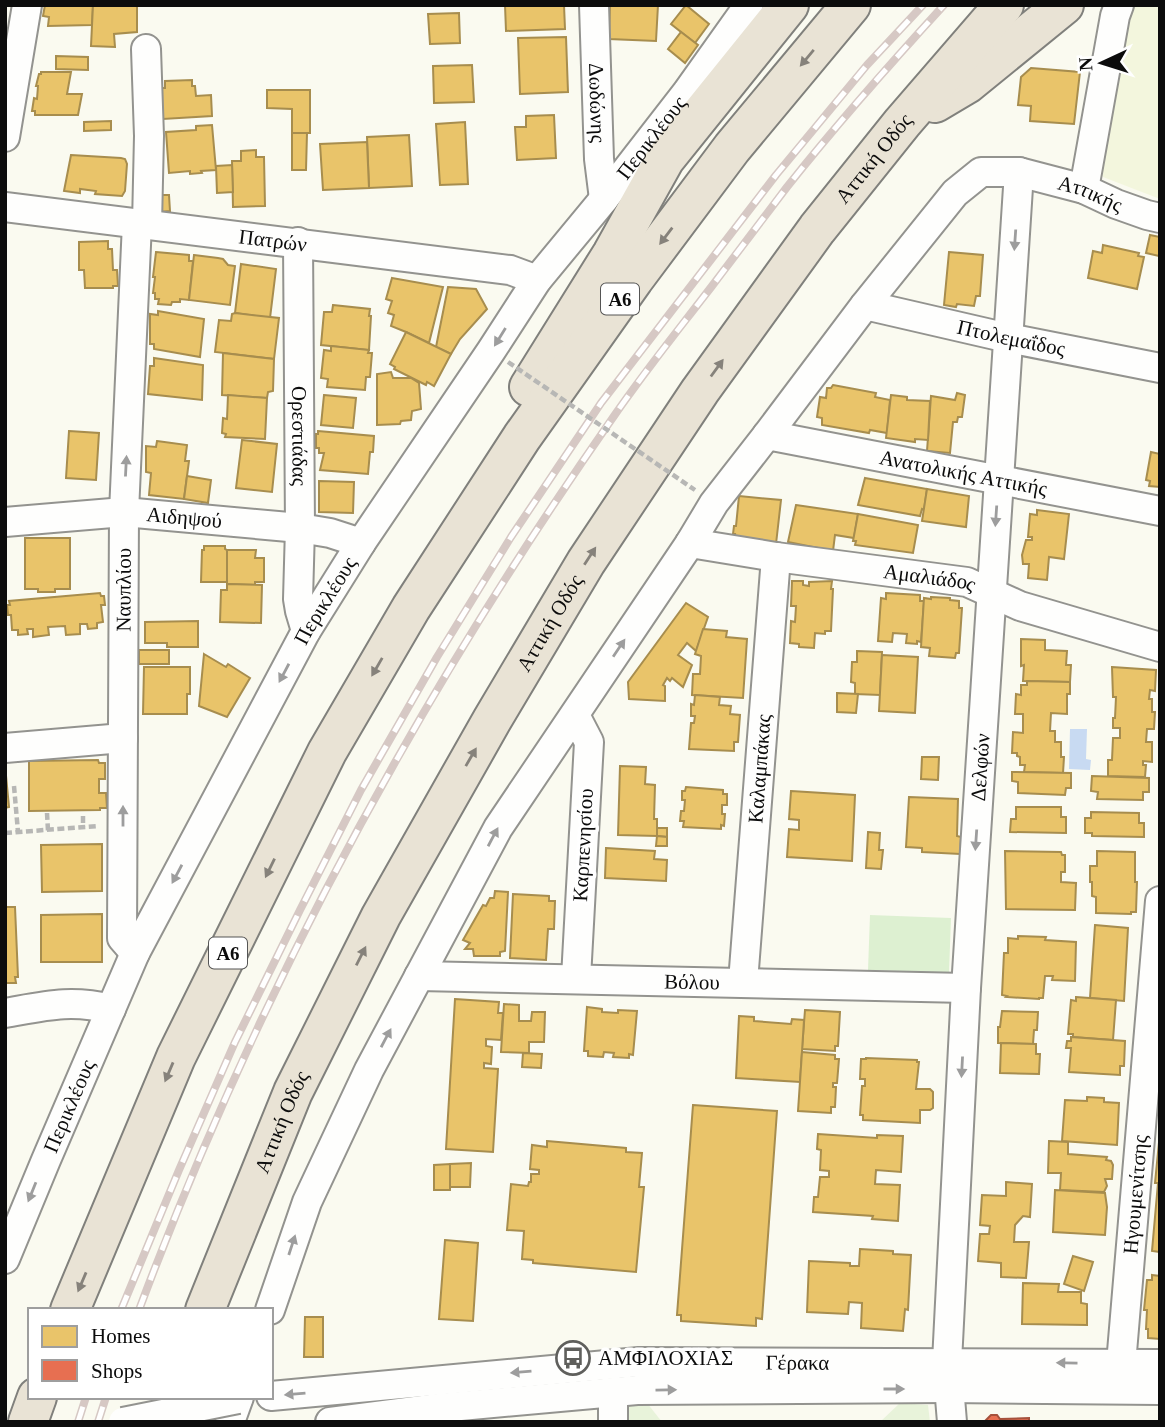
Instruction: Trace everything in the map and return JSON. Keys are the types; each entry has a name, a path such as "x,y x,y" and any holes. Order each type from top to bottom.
{"highway":[{"path":"411,608 480,468 612,254 665,159 789,5"},
{"name":"Α6","path":"71,1308 176,1057 327,752 411,608 522,437 634,279 732,148 851,5"},
{"name":"Αττική Οδός","path":"206,1308 293,1092 381,916 505,697 586,562 700,391 817,229 902,123 1004,5"},
{"path":"902,123 967,84 1064,5"},
{"path":"28,1422 36,1399"},
{"path":"164,1422 172,1399"}],"street":[{"path":"5,137 27,5"},
{"name":"Δωδώνης","path":"594,5 599,159 604,199"},
{"name":"Περικλέους","path":"5,1259 135,953 306,631 361,542 537,280 687,92 749,5"},
{"path":"1084,188 1119,5"},
{"name":"Ναυπλίου","path":"135,953 122,937 124,512 149,136 146,49"},
{"path":"271,1308 307,1202 369,1070 498,828 690,543 714,503 865,305 955,193 981,172 1019,172"},
{"name":"Αττικής","path":"1019,172 1084,188 1116,204 1160,218"},
{"name":"Δελφών","path":"952,1422 947,1375 966,988 1019,172"},
{"name":"Πατρών","path":"5,207 510,270 537,280"},
{"name":"Ορεστιάδας","path":"298,242 298,598 306,631"},
{"name":"Πτολεμαΐδος","path":"865,305 1008,338 1160,368"},
{"name":"Ανατολικής Αττικής","path":"767,435 1160,510"},
{"name":"Αιδηψού","path":"5,522 124,512 300,528 361,542"},
{"name":"Αμαλιάδος","path":"690,543 967,582 1020,606 1160,648"},
{"name":"Καλαμπάκας","path":"743,982 776,557"},
{"name":"Καρπενησίου","path":"575,715 589,742 576,978"},
{"path":"5,748 123,738"},
{"name":"Ηγουμενίτσης","path":"1121,1364 1151,1109 1160,901"},
{"name":"Βόλου","path":"419,976 966,988"},
{"path":"5,1013 60,1003 90,1004 111,1009"},
{"name":"Γέρακα","path":"273,1396 614,1363 947,1375 1160,1390"},
{"name":"Γέρακα","path":"330,1422 438,1415 613,1392 786,1388 947,1375 1160,1364"},
{"path":"613,1392 613,1422"},
{"path":"123,1422 241,1404"}],"path":[{"path":"508,362 695,490"},
{"path":"14,786 18,832"},
{"path":"47,813 48,831"},
{"path":"83,816 83,827"},
{"path":"5,833 123,824"}],"green space":[{"path":"1130,5 1160,5 1160,199 1103,177 1099,169"},
{"path":"870,915 951,918 949,973 868,970"},
{"path":"647,1403 662,1422 627,1422 627,1405"},
{"path":"900,1403 928,1405 930,1422 880,1422"}],"water":[{"path":"1070,729 1087,729 1086,759 1091,760 1090,770 1069,769"}],"building: Homes":[{"path":"45,5 93,5 92,25 48,26 49,17 43,16"},
{"path":"93,5 137,5 137,32 114,34 115,47 91,46"},
{"path":"505,5 564,5 565,29 506,31"},
{"path":"610,5 658,5 656,41 609,39"},
{"path":"686,5 709,24 695,43 671,24"},
{"path":"459,13 460,43 430,44 428,14"},
{"path":"681,32 698,45 685,63 668,49"},
{"path":"566,37 568,92 520,94 518,38"},
{"path":"56,56 88,57 88,70 56,69"},
{"path":"472,65 474,102 434,103 433,66"},
{"path":"1031,68 1080,72 1074,124 1030,121 1031,106 1018,105 1021,77"},
{"path":"41,72 71,72 67,94 82,94 78,115 35,115 35,111 32,111 34,98 37,99 36,86"},
{"path":"192,80 196,96 211,95 212,116 163,119 162,114 159,115 158,88 165,88 165,81"},
{"path":"267,90 310,90 310,133 292,133 292,109 267,108"},
{"path":"554,115 556,158 517,160 515,127 526,127 526,116"},
{"path":"111,121 111,130 84,131 84,122"},
{"path":"465,122 468,184 440,185 436,124"},
{"path":"212,125 216,170 190,174 190,171 169,173 166,132 196,130 196,126"},
{"path":"292,133 307,133 306,170 292,170"},
{"path":"409,135 412,186 369,188 367,137"},
{"path":"367,142 369,188 323,190 320,144"},
{"path":"256,150 256,157 264,157 265,206 233,207 232,161 241,161 241,151"},
{"path":"71,155 125,159 125,191 122,196 95,194 96,191 80,189 80,193 64,191"},
{"path":"232,165 233,192 217,193 216,166"},
{"path":"158,195 169,195 170,211 159,212"},
{"path":"1150,235 1160,237 1159,256 1146,253"},
{"path":"108,241 108,249 112,249 113,270 117,270 118,286 85,288 84,270 79,270 79,242"},
{"path":"1103,245 1139,253 1138,256 1144,257 1137,289 1088,278 1093,251 1102,253"},
{"path":"156,252 189,255 189,261 193,261 189,300 180,299 180,302 172,302 171,305 158,304 159,299 155,299 153,293"},
{"path":"949,252 983,255 980,296 976,296 974,306 944,305"},
{"path":"194,255 223,259 228,265 235,266 230,305 189,300"},
{"path":"241,264 276,269 270,318 235,313"},
{"path":"392,278 443,287 429,343 391,326 394,315 388,313 392,301 386,299"},
{"path":"448,287 476,289 487,309 460,339 451,354 436,347"},
{"path":"333,305 370,309 369,350 321,345 324,312 332,312"},
{"path":"158,311 204,319 200,357 154,349 154,344 150,344 150,314 158,315"},
{"path":"232,314 279,318 274,359 215,352 219,320 231,321"},
{"path":"406,332 451,354 434,386 427,382 426,385 394,369 390,364"},
{"path":"331,346 369,350 368,353 372,353 370,377 366,377 365,390 327,387 328,379 321,378 324,350 331,351"},
{"path":"223,353 274,359 273,391 268,392 267,398 222,395"},
{"path":"154,358 203,365 202,400 148,394 150,366 154,366"},
{"path":"391,372 393,378 411,378 419,383 421,409 412,411 411,420 401,421 400,424 377,425 377,374"},
{"path":"833,385 876,393 875,397 890,400 887,433 870,430 869,433 822,425 822,418 817,417 820,397 826,398 827,388"},
{"path":"957,393 965,395 962,417 953,422 950,453 927,451 931,396 955,400"},
{"path":"228,395 267,398 265,439 225,437 226,434 222,433 223,418 227,419"},
{"path":"324,395 356,398 353,428 321,425"},
{"path":"891,395 907,397 907,400 930,401 928,440 915,439 915,442 886,438"},
{"path":"69,431 99,433 96,480 66,478"},
{"path":"318,431 374,436 368,474 320,470 324,453 319,453 319,448 316,448"},
{"path":"242,440 277,444 272,492 236,488"},
{"path":"157,441 187,445 185,461 189,461 184,499 149,495 151,473 146,472 146,446 156,447"},
{"path":"1151,452 1160,454 1160,487 1149,486 1150,481 1146,480"},
{"path":"187,476 211,480 208,503 184,499"},
{"path":"865,478 927,489 924,510 922,509 920,516 858,505"},
{"path":"319,481 354,482 353,513 319,512"},
{"path":"927,489 969,496 966,527 922,521"},
{"path":"739,496 781,500 776,544 734,540"},
{"path":"796,505 858,514 854,538 835,535 833,551 788,542"},
{"path":"1037,510 1069,514 1064,559 1049,557 1047,580 1028,578 1029,564 1023,564 1022,555 1026,540 1032,540 1032,537 1028,537 1030,514 1037,515"},
{"path":"858,514 918,525 913,553 855,545 856,541 853,541"},
{"path":"25,538 70,538 70,589 38,592 38,589 25,589"},
{"path":"204,546 225,546 227,582 201,582"},
{"path":"227,550 256,550 255,558 264,558 264,582 255,582 255,585 227,584"},
{"path":"792,581 803,581 803,585 809,586 809,582 832,581 831,631 825,631 825,634 815,633 814,648 790,643 791,621 795,622 796,606 791,606"},
{"path":"227,584 262,585 261,623 220,622 221,590 227,590"},
{"path":"100,593 104,596 105,605 101,605 103,622 97,623 97,628 88,629 87,624 80,624 80,634 66,635 65,626 48,627 49,635 33,637 33,629 27,629 28,634 18,635 18,630 12,630 11,615 8,615 9,601"},
{"path":"886,593 920,595 920,601 924,601 921,642 906,643 907,634 893,633 892,642 878,641 881,598 886,599"},
{"path":"924,598 959,601 959,608 962,608 959,653 956,653 955,658 929,656 930,648 921,647"},
{"path":"686,603 708,617 696,651 687,643 678,655 692,665 683,687 672,678 670,681 667,678 663,685 665,701 629,699 628,682"},
{"path":"198,621 198,647 167,647 167,643 145,643 145,622"},
{"path":"703,629 727,631 726,637 747,639 743,698 692,695 693,674 700,674 701,656 695,654"},
{"path":"1021,639 1045,640 1045,650 1067,651 1066,665 1071,665 1070,682 1023,681"},
{"path":"139,650 169,650 169,664 139,664"},
{"path":"857,651 882,652 880,695 855,694 855,683 851,682 852,662 857,662"},
{"path":"204,654 226,667 228,664 250,678 227,717 199,706"},
{"path":"882,655 918,657 915,713 879,711"},
{"path":"144,667 190,667 187,714 143,714"},
{"path":"1112,667 1156,670 1155,691 1150,690 1149,699 1152,699 1152,712 1155,712 1154,729 1147,729 1146,742 1152,742 1152,762 1143,761 1143,765 1146,765 1145,777 1108,776 1113,738 1120,738 1120,728 1113,728 1116,697 1113,697"},
{"path":"1027,681 1070,682 1067,714 1051,713 1050,731 1055,731 1055,742 1061,742 1063,773 1024,772 1025,765 1020,765 1020,757 1017,753 1012,753 1013,732 1023,733 1023,714 1015,714 1016,694 1021,695 1021,685 1027,685"},
{"path":"837,693 858,694 856,713 837,712"},
{"path":"695,695 720,697 719,705 731,706 730,714 740,715 738,742 734,742 734,751 689,749 691,723 694,723 695,716 691,716 691,704 694,705"},
{"path":"922,757 939,757 938,780 921,779"},
{"path":"98,760 99,763 105,763 105,779 99,779 99,793 106,793 107,808 29,811 29,761"},
{"path":"5,765 9,807 5,808"},
{"path":"620,766 646,767 645,784 655,785 654,819 657,819 657,836 618,835"},
{"path":"1012,772 1071,773 1071,788 1066,788 1065,795 1018,793 1018,782 1012,781"},
{"path":"1092,776 1149,778 1149,792 1143,792 1143,800 1097,799 1098,792 1091,791"},
{"path":"686,787 723,790 723,794 727,794 727,805 722,805 722,814 725,814 724,826 721,825 721,829 683,827 684,821 680,821 685,800 682,800 682,791 685,791"},
{"path":"791,791 855,795 852,861 787,857 789,829 799,830 799,820 789,819"},
{"path":"909,797 958,799 957,836 961,837 960,854 922,852 922,848 906,847"},
{"path":"1016,807 1061,807 1061,817 1066,817 1066,833 1010,832 1011,819 1016,819"},
{"path":"1091,812 1139,813 1139,823 1144,823 1144,837 1092,836 1092,833 1085,833 1085,818 1091,818"},
{"path":"657,828 667,828 667,837 657,836"},
{"path":"868,832 880,833 879,850 883,850 881,869 866,868"},
{"path":"657,836 667,837 667,846 656,846"},
{"path":"102,844 102,891 42,892 41,845"},
{"path":"606,848 655,851 654,859 667,860 666,881 605,878"},
{"path":"1005,851 1061,852 1065,855 1065,872 1061,872 1061,882 1076,883 1075,910 1006,909"},
{"path":"1097,851 1135,852 1136,912 1096,913 1090,866 1097,866"},
{"path":"495,891 508,892 505,951 500,952 500,956 474,956 473,949 465,949 470,943 463,940 483,905 486,906 490,898 494,898"},
{"path":"513,894 549,896 549,901 555,901 554,929 548,929 546,960 510,958"},
{"path":"5,907 15,907 16,983 5,983"},
{"path":"102,914 102,962 41,962 41,915"},
{"path":"1095,925 1128,928 1124,1001 1090,998"},
{"path":"1018,936 1076,942 1075,981 1052,980 1053,976 1045,976 1043,998 1039,999 1002,995 1004,953 1008,953 1008,938 1018,939"},
{"path":"1076,997 1116,1000 1113,1040 1073,1037 1073,1034 1068,1034 1071,1000 1076,1001"},
{"path":"455,999 499,1002 498,1013 503,1013 501,1040 486,1039 486,1046 492,1047 491,1064 484,1063 484,1068 498,1069 493,1152 446,1149"},
{"path":"504,1004 519,1005 519,1021 531,1021 532,1012 545,1012 544,1042 529,1042 529,1053 501,1052"},
{"path":"587,1007 602,1009 602,1012 637,1011 633,1055 629,1054 629,1058 613,1057 614,1053 604,1052 603,1057 588,1056 588,1051 584,1051"},
{"path":"805,1010 840,1012 838,1046 835,1046 835,1051 802,1049"},
{"path":"1002,1011 1038,1012 1033,1044 998,1043"},
{"path":"739,1016 754,1017 754,1021 791,1024 792,1019 804,1020 800,1082 736,1078"},
{"path":"1071,1037 1125,1041 1124,1066 1120,1066 1120,1075 1069,1072 1071,1048 1066,1048"},
{"path":"1001,1043 1036,1044 1036,1054 1040,1054 1039,1074 1000,1073"},
{"path":"802,1052 835,1055 835,1059 839,1059 837,1083 833,1083 833,1087 836,1087 835,1107 831,1107 831,1113 798,1111"},
{"path":"523,1053 542,1054 541,1068 522,1067"},
{"path":"861,1059 919,1062 916,1089 930,1089 933,1092 933,1108 920,1110 920,1123 863,1120 863,1115 860,1115 865,1079 860,1079"},
{"path":"1087,1097 1104,1098 1104,1102 1119,1103 1117,1145 1062,1141 1065,1100 1087,1101"},
{"path":"693,1105 777,1111 762,1319 756,1318 756,1326 681,1321 681,1315 677,1315"},
{"path":"1160,1132 1160,1183 1155,1183"},
{"path":"818,1134 877,1138 877,1135 903,1136 901,1172 876,1170 875,1184 900,1185 898,1221 872,1219 873,1216 813,1212 820,1177 829,1177 829,1171 820,1170 821,1150 817,1149"},
{"path":"547,1141 626,1148 626,1152 642,1153 639,1187 644,1187 636,1272 533,1263 533,1260 522,1259 524,1231 507,1230 511,1184 528,1186 531,1174 539,1174 539,1170 530,1169 532,1145 547,1147"},
{"path":"1049,1141 1068,1142 1068,1154 1107,1157 1106,1160 1113,1165 1112,1179 1105,1179 1107,1186 1104,1192 1060,1190 1061,1173 1048,1173"},
{"path":"471,1163 470,1187 450,1187 450,1164"},
{"path":"450,1164 450,1190 434,1190 434,1165"},
{"path":"1006,1182 1032,1184 1030,1217 1023,1216 1015,1225 1014,1242 1029,1242 1026,1278 1001,1277 1001,1263 978,1261 980,1234 989,1234 990,1226 980,1225 982,1195 1006,1196"},
{"path":"1160,1183 1160,1252 1152,1251"},
{"path":"1055,1190 1105,1193 1105,1235 1053,1232"},
{"path":"445,1240 478,1243 473,1321 439,1319"},
{"path":"860,1249 911,1255 908,1310 905,1309 903,1331 861,1328 862,1303 849,1302 848,1314 807,1312 809,1261 859,1266"},
{"path":"1073,1256 1093,1262 1084,1291 1064,1284"},
{"path":"1152,1275 1160,1276 1160,1339 1148,1338 1146,1329 1147,1310 1144,1310 1147,1280 1152,1280"},
{"path":"1023,1283 1059,1284 1058,1292 1081,1292 1081,1303 1087,1304 1087,1325 1022,1324"},
{"path":"305,1317 323,1317 323,1357 304,1357"}],"building: Shops":[{"path":"991,1415 997,1415 1000,1419 1029,1418 1029,1422 984,1422"}],"railway":[{"path":"122,1308 235,1042 361,790 437,657 511,537 601,403 776,175 867,65 923,5"},
{"path":"140,1308 185,1192 290,961 348,848 475,628 543,521 650,366 787,187 864,94 944,5"},
{"path":"78,1422 85,1399"},
{"path":"98,1422 105,1399"}],"place":[{"name":"ΑΜΦΙΛΟΧΙΑΣ","path":"573,1358"}]}
